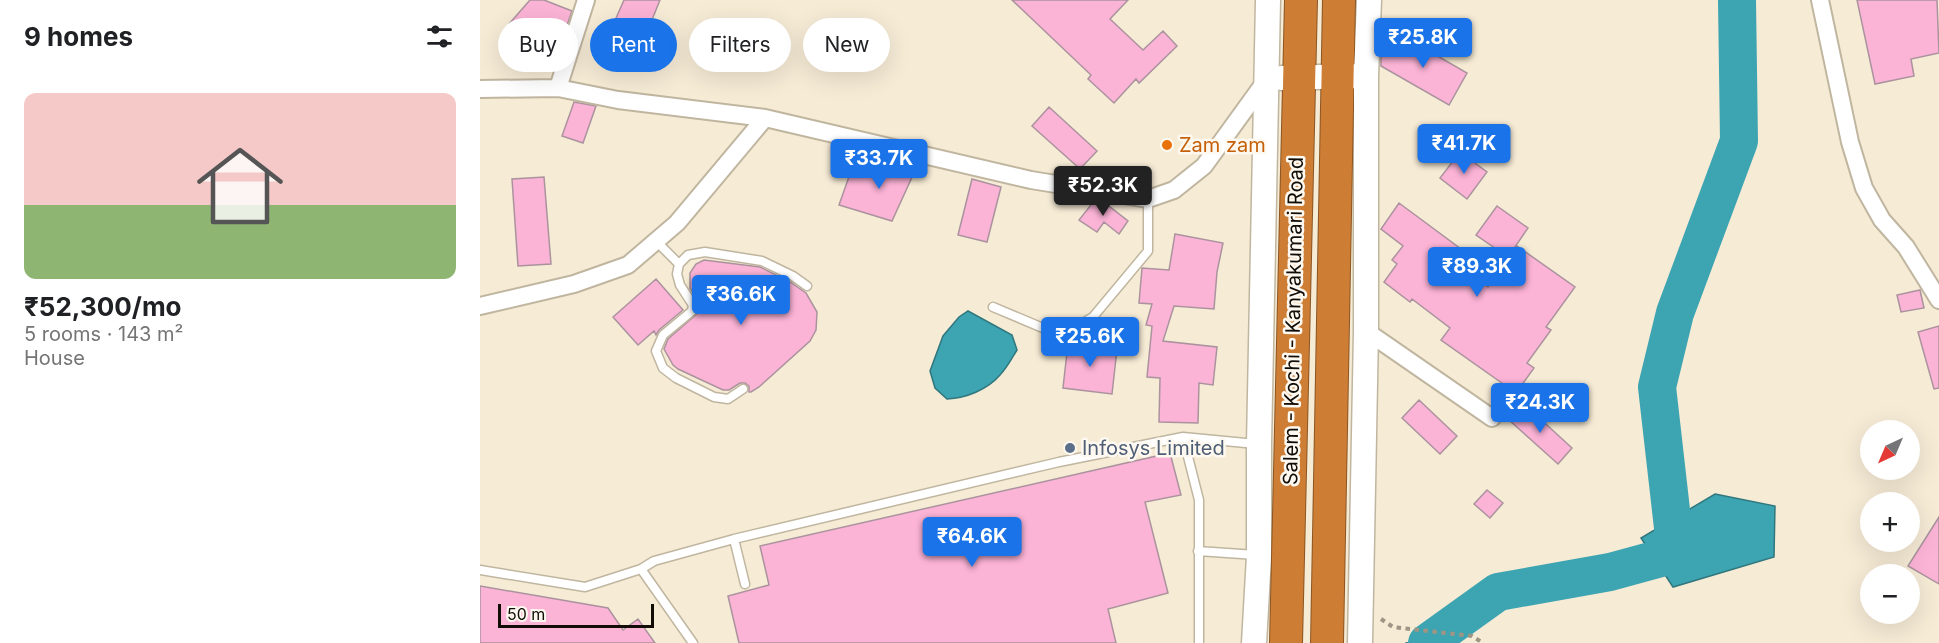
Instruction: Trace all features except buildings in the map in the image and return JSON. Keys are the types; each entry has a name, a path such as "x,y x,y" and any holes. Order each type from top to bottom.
{"highway":[{"name":"Salem - Kochi - Kanyakumari Road","path":"1286,643 1301,0"},
{"name":"Salem - Kochi - Kanyakumari Road","path":"1327,643 1352,76 1339,0"}],"street":[{"path":"558,88 586,0"},
{"path":"1254,643 1259,556 1259,444 1268,0"},
{"path":"1360,640 1366,331 1352,76 1370,0"},
{"path":"1820,0 1850,142 1864,188 1882,220 1906,246 1939,300"},
{"path":"1267,78 1352,76"},
{"path":"480,89 558,88 618,100 765,118 1031,180 1148,200 1174,190 1204,166 1267,78"},
{"path":"480,306 574,284 628,265 677,223 765,118"},
{"path":"1366,331 1492,418"}],"lane":[{"path":"993,307 1062,336 1093,318 1148,250 1148,200"},
{"path":"656,241 679,264"},
{"path":"743,389 728,399 714,397 676,378 663,368 656,351 663,335 692,311 693,305 680,285 677,274 679,264 688,255 705,252 743,257 762,261 793,276 807,286"},
{"path":"480,570 585,587 641,569 654,561 734,539 1059,462 1183,436 1259,444"},
{"path":"1183,436 1199,500 1199,643"},
{"path":"734,539 745,584"},
{"path":"1198,551 1259,556"},
{"path":"641,569 693,643"}],"path":[{"path":"1377,616 1393,627 1472,636 1484,643"}],"water":[{"path":"968,311 1012,335 1017,350 1003,372 989,385 969,395 947,399 935,388 930,371 943,336 959,317"},
{"path":"1715,494 1775,506 1774,557 1673,587 1641,538"},
{"path":"1470,595 1496,607 1446,643 1406,643"}],"pier":[{"path":"1433,619 1479,623 1451,643 1403,642"}],"waterway":[{"path":"1427,643 1498,592 1610,572 1676,554 1657,387 1675,313 1739,141 1737,0"}],"place":[{"name":"Zam zam","path":"1167,145"},
{"name":"Infosys Limited","path":"1070,448"}]}
